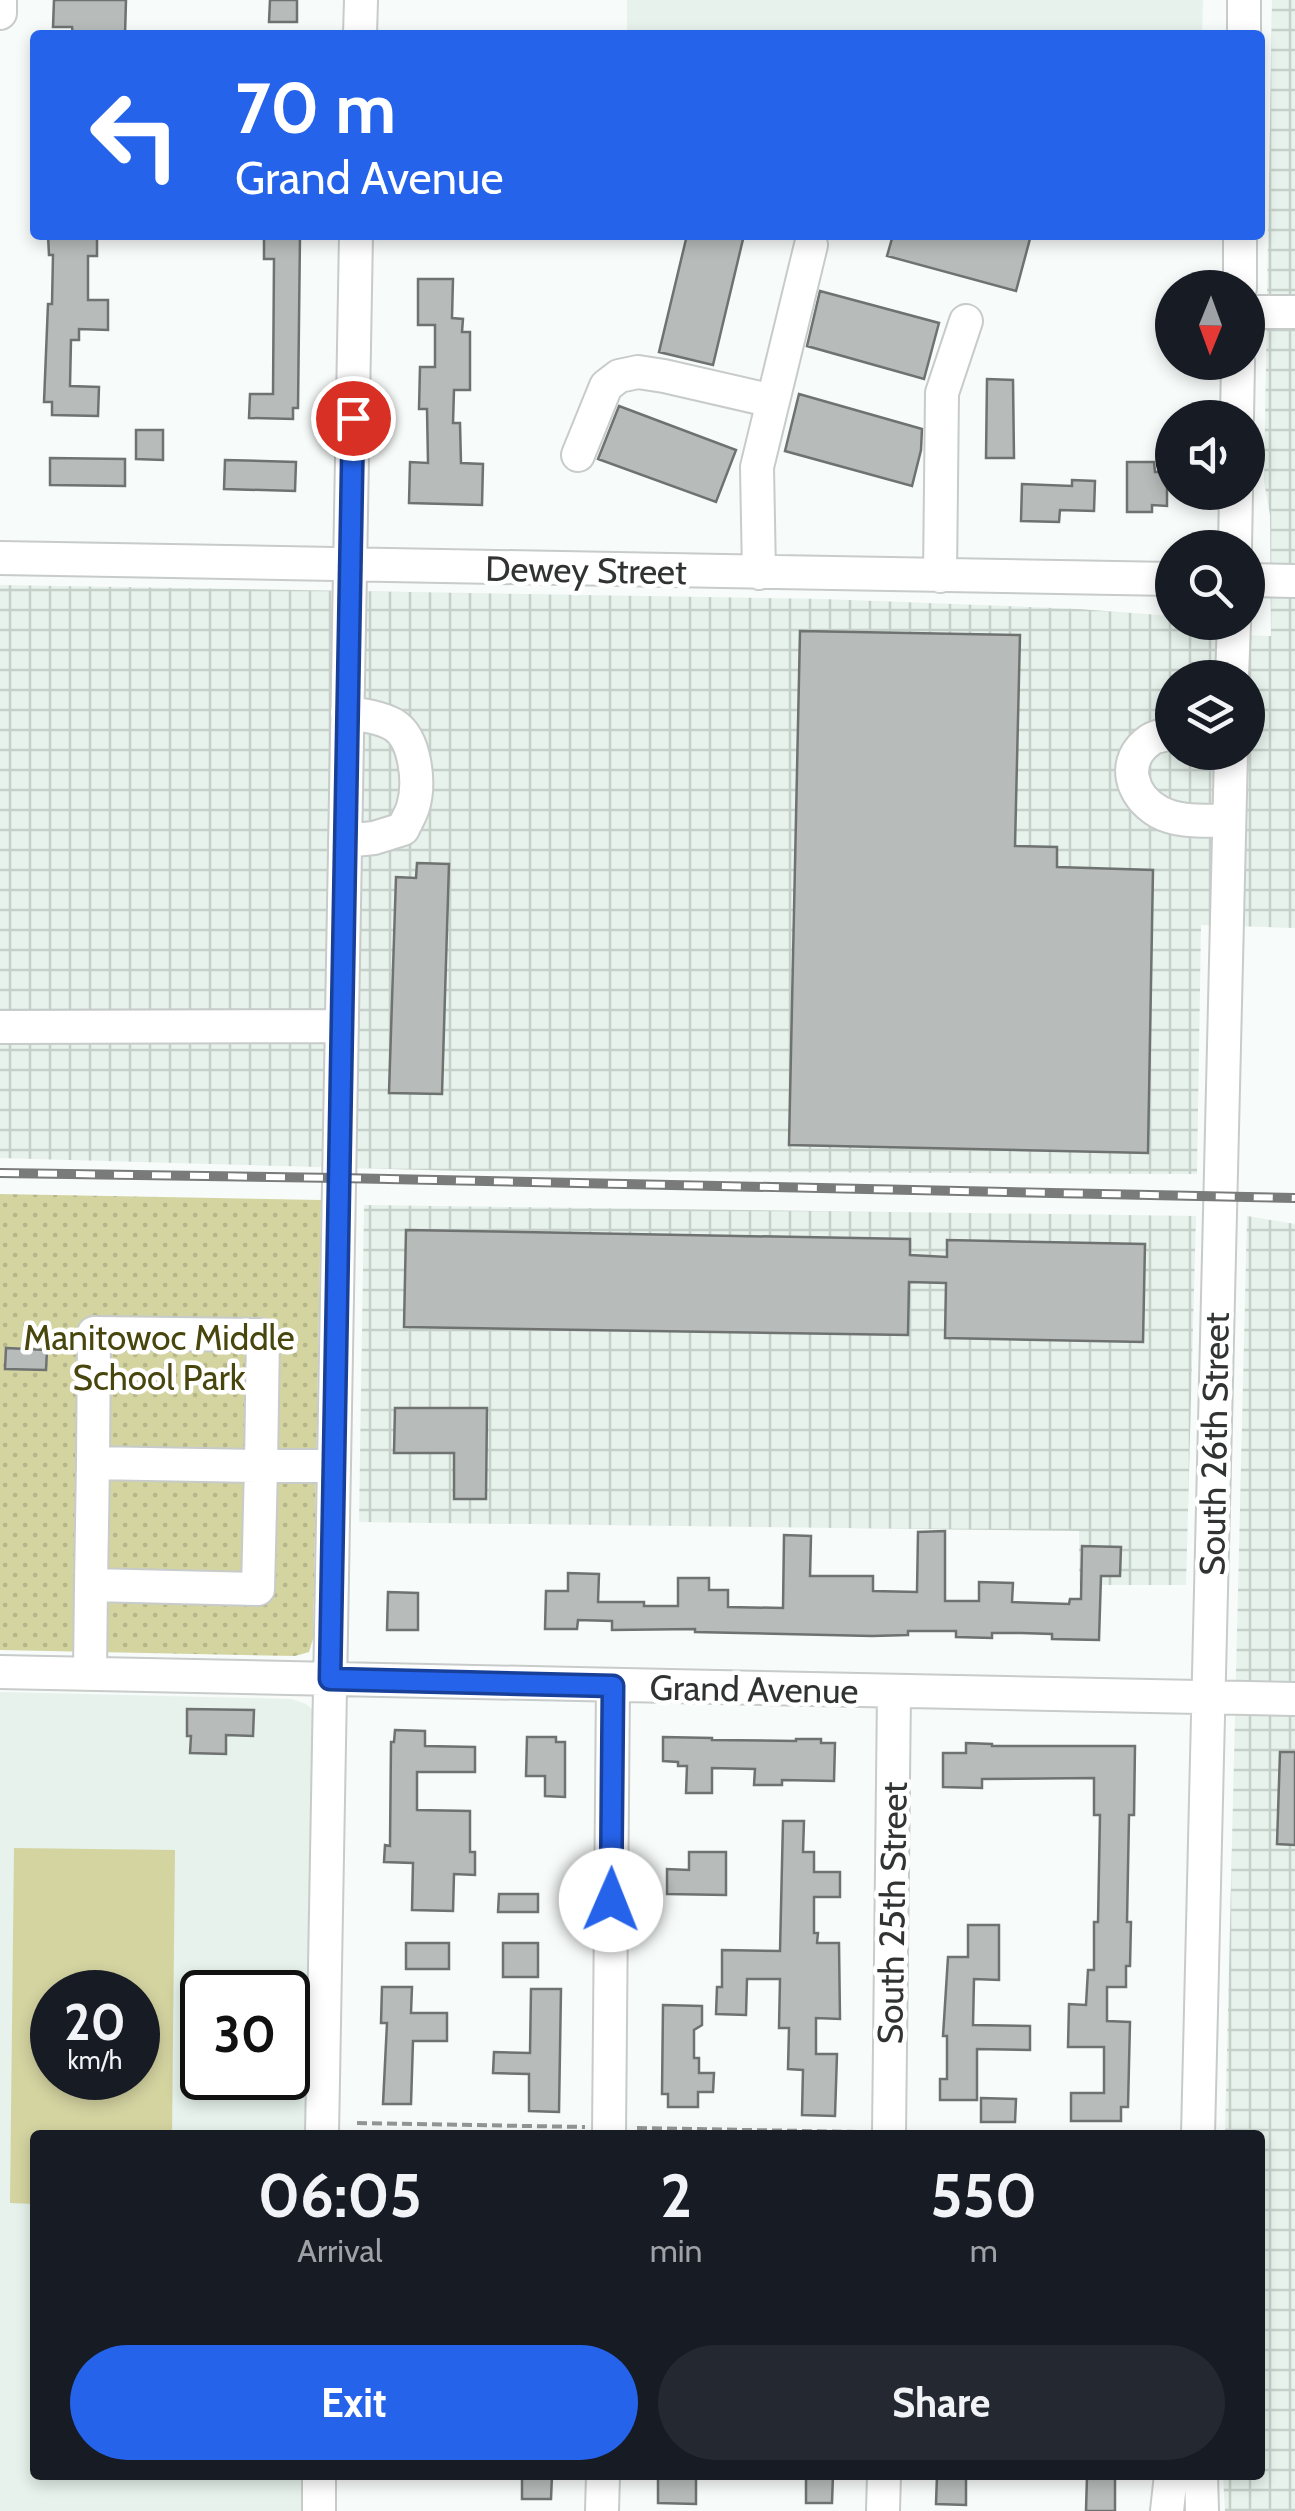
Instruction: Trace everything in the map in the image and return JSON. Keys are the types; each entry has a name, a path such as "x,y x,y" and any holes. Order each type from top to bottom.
{"street":[{"path":"0,0 0,12"},
{"path":"360,30 361,0"},
{"path":"1244,0 1244,30"},
{"path":"322,2130 356,240"},
{"path":"1240,240 1240,270"},
{"path":"759,573 757,467 811,245"},
{"path":"1265,312 1295,312"},
{"path":"940,576 942,393 966,321"},
{"path":"578,455 606,386 619,376 638,372 664,376 773,401"},
{"name":"Dewey Street","path":"0,558 1155,579"},
{"path":"1265,580 1295,581"},
{"path":"345,841 403,829 413,807 416,783 413,754 397,727 374,717 347,713"},
{"path":"1155,738 1134,759 1132,776 1138,796 1173,817 1229,821"},
{"name":"South 26th Street","path":"1198,2130 1230,770"},
{"path":"0,1027 342,1026"},
{"path":"90,1674 91,1586 93,1462 94,1333 262,1335 258,1590 91,1586"},
{"path":"93,1462 334,1466"},
{"name":"Grand Avenue","path":"0,1672 1295,1700"},
{"path":"610,2130 613,1686"},
{"name":"South 25th Street","path":"890,2130 894,1692"},
{"path":"319,2480 319,2511"},
{"path":"602,2511 603,2480"},
{"path":"883,2511 884,2480"},
{"path":"1167,2511 1170,2480"},
{"path":"1201,2480 1202,2511"}],"path":[{"path":"357,2124 610,2130"}],"shaded area":[{"path":"627,0 1203,0 1202,30 627,30"},
{"path":"1272,0 1295,0 1295,928 1201,925 1197,1174 461,1171 0,1158 0,585 823,599 1079,609 1155,615 1155,640 1265,640 1265,636 1271,636 1270,515 1265,488 1265,422"},
{"path":"364,1205 1196,1216 1186,1585 1079,1585 1079,1531 359,1522"},
{"path":"1247,1216 1295,1224 1295,2511 1225,2511 1223,2480 1265,2480 1265,2130 1225,2130"},
{"path":"0,1692 291,1699 315,1712 310,2065 310,1970 180,1970 180,2100 309,2100 309,2130 30,2130 30,2480 303,2480 303,2511 0,2511"}],"green space":[{"name":"Manitowoc Middle School Park","path":"0,1194 321,1200 313,1639 309,1652 295,1656 0,1650"},
{"path":"14,1848 175,1850 172,2130 30,2130 30,2204 10,2203"}],"building":[{"path":"54,0 126,0 125,30 53,27"},
{"path":"270,0 297,0 297,22 269,22"},
{"path":"48,240 97,240 97,256 88,256 88,300 108,300 108,330 79,329 79,340 71,340 70,386 99,387 98,416 52,415 52,402 44,402 48,304 52,304 53,255 49,255"},
{"path":"264,240 300,240 298,408 293,408 293,419 249,418 250,394 273,394 274,259 264,259"},
{"path":"686,240 743,240 713,365 659,352"},
{"path":"892,240 1030,240 1016,291 887,256"},
{"path":"418,279 453,279 452,318 463,319 462,332 470,332 470,390 454,390 453,423 460,423 461,463 483,464 482,505 409,503 410,462 428,463 427,409 419,409 420,367 435,367 435,325 418,325"},
{"path":"820,291 939,323 924,379 807,346"},
{"path":"987,379 1013,380 1014,458 986,458"},
{"path":"799,394 922,429 912,486 785,451"},
{"path":"619,406 736,450 716,502 598,459"},
{"path":"136,430 163,430 163,460 136,459"},
{"path":"50,458 125,459 125,486 50,485"},
{"path":"225,460 296,462 295,491 224,489"},
{"path":"1127,462 1154,462 1152,512 1127,512"},
{"path":"1072,480 1095,481 1094,511 1060,510 1059,522 1021,521 1022,484 1072,486"},
{"path":"800,631 1020,635 1015,846 1057,847 1057,867 1153,870 1148,1153 789,1145"},
{"path":"417,863 449,864 442,1094 389,1093 396,877 416,878"},
{"path":"406,1230 910,1239 910,1255 947,1257 947,1240 1145,1244 1143,1342 945,1338 946,1283 909,1282 908,1335 404,1327"},
{"path":"6,1348 47,1350 46,1370 5,1369"},
{"path":"395,1408 487,1408 486,1499 454,1499 454,1453 394,1453"},
{"path":"945,1531 945,1601 979,1601 979,1582 1013,1583 1012,1602 1069,1604 1070,1599 1081,1599 1082,1546 1121,1547 1120,1576 1101,1576 1099,1640 1052,1639 1052,1634 1021,1633 992,1633 992,1638 956,1637 956,1631 872,1636 612,1630 612,1621 578,1620 577,1629 545,1629 546,1591 568,1591 568,1573 599,1574 598,1602 678,1606 678,1578 709,1578 709,1590 728,1590 728,1607 783,1608 784,1535 811,1536 810,1576 873,1576 873,1591 917,1592 918,1532"},
{"path":"388,1592 418,1593 418,1630 387,1630"},
{"path":"187,1709 254,1710 253,1736 226,1735 226,1754 190,1753"},
{"path":"395,1730 425,1731 425,1746 475,1747 475,1772 417,1772 417,1810 470,1811 470,1852 475,1852 475,1875 454,1874 453,1911 412,1910 413,1863 384,1862 385,1845 390,1846 391,1742"},
{"path":"527,1737 556,1737 556,1742 565,1742 565,1797 545,1796 545,1776 526,1776"},
{"path":"663,1737 821,1739 821,1743 835,1743 834,1781 782,1780 782,1785 754,1785 755,1769 712,1768 712,1793 686,1793 687,1766 663,1761"},
{"path":"966,1743 1135,1746 1134,1815 1129,1815 1130,1966 1126,1966 1126,1987 1107,1987 1107,2021 1130,2022 1128,2107 1121,2107 1121,2121 1071,2121 1071,2093 1104,2093 1104,2047 1068,2047 1069,2004 1086,2005 1088,1970 1094,1970 1100,1815 1094,1815 1094,1778 982,1779 982,1788 943,1787 943,1753 966,1753"},
{"path":"1280,1752 1295,1752 1295,1845 1277,1844"},
{"path":"783,1821 804,1821 803,1852 814,1852 814,1872 840,1872 840,1897 814,1897 817,1943 839,1943 840,2019 816,2018 816,2054 837,2054 835,2116 802,2115 803,2070 788,2069 789,2028 779,2028 780,1979 747,1979 746,2015 716,2014 717,1987 722,1987 722,1950 780,1951"},
{"path":"689,1852 726,1852 726,1895 667,1894 667,1869 689,1870"},
{"path":"499,1894 538,1894 538,1912 498,1912"},
{"path":"968,1925 999,1925 999,1980 974,1979 973,2025 1030,2026 1030,2050 977,2049 977,2100 940,2100 940,2079 947,2079 947,2036 943,2036 948,1957 968,1957"},
{"path":"406,1943 449,1943 449,1969 406,1969"},
{"path":"503,1943 538,1943 538,1977 503,1977"},
{"path":"382,1987 412,1987 411,2013 447,2013 447,2041 413,2041 411,2104 383,2104 387,2023 381,2023"},
{"path":"531,1989 561,1989 559,2112 529,2111 529,2074 493,2073 494,2052 530,2053"},
{"path":"663,2005 702,2006 702,2025 694,2030 694,2058 699,2058 699,2073 714,2073 713,2092 698,2092 698,2107 668,2107 668,2094 662,2094"},
{"path":"981,2098 1016,2099 1015,2122 981,2122"},
{"path":"522,2480 552,2480 551,2499 522,2499"},
{"path":"658,2480 696,2480 696,2504 658,2503"},
{"path":"806,2480 833,2480 832,2503 806,2503"},
{"path":"937,2480 966,2480 966,2505 936,2504"},
{"path":"1087,2480 1115,2480 1115,2511 1086,2511"}],"railway":[{"path":"0,1173 1295,1198"}],"route":[{"path":"353,418 330,1679 613,1686 611,1900"}]}
